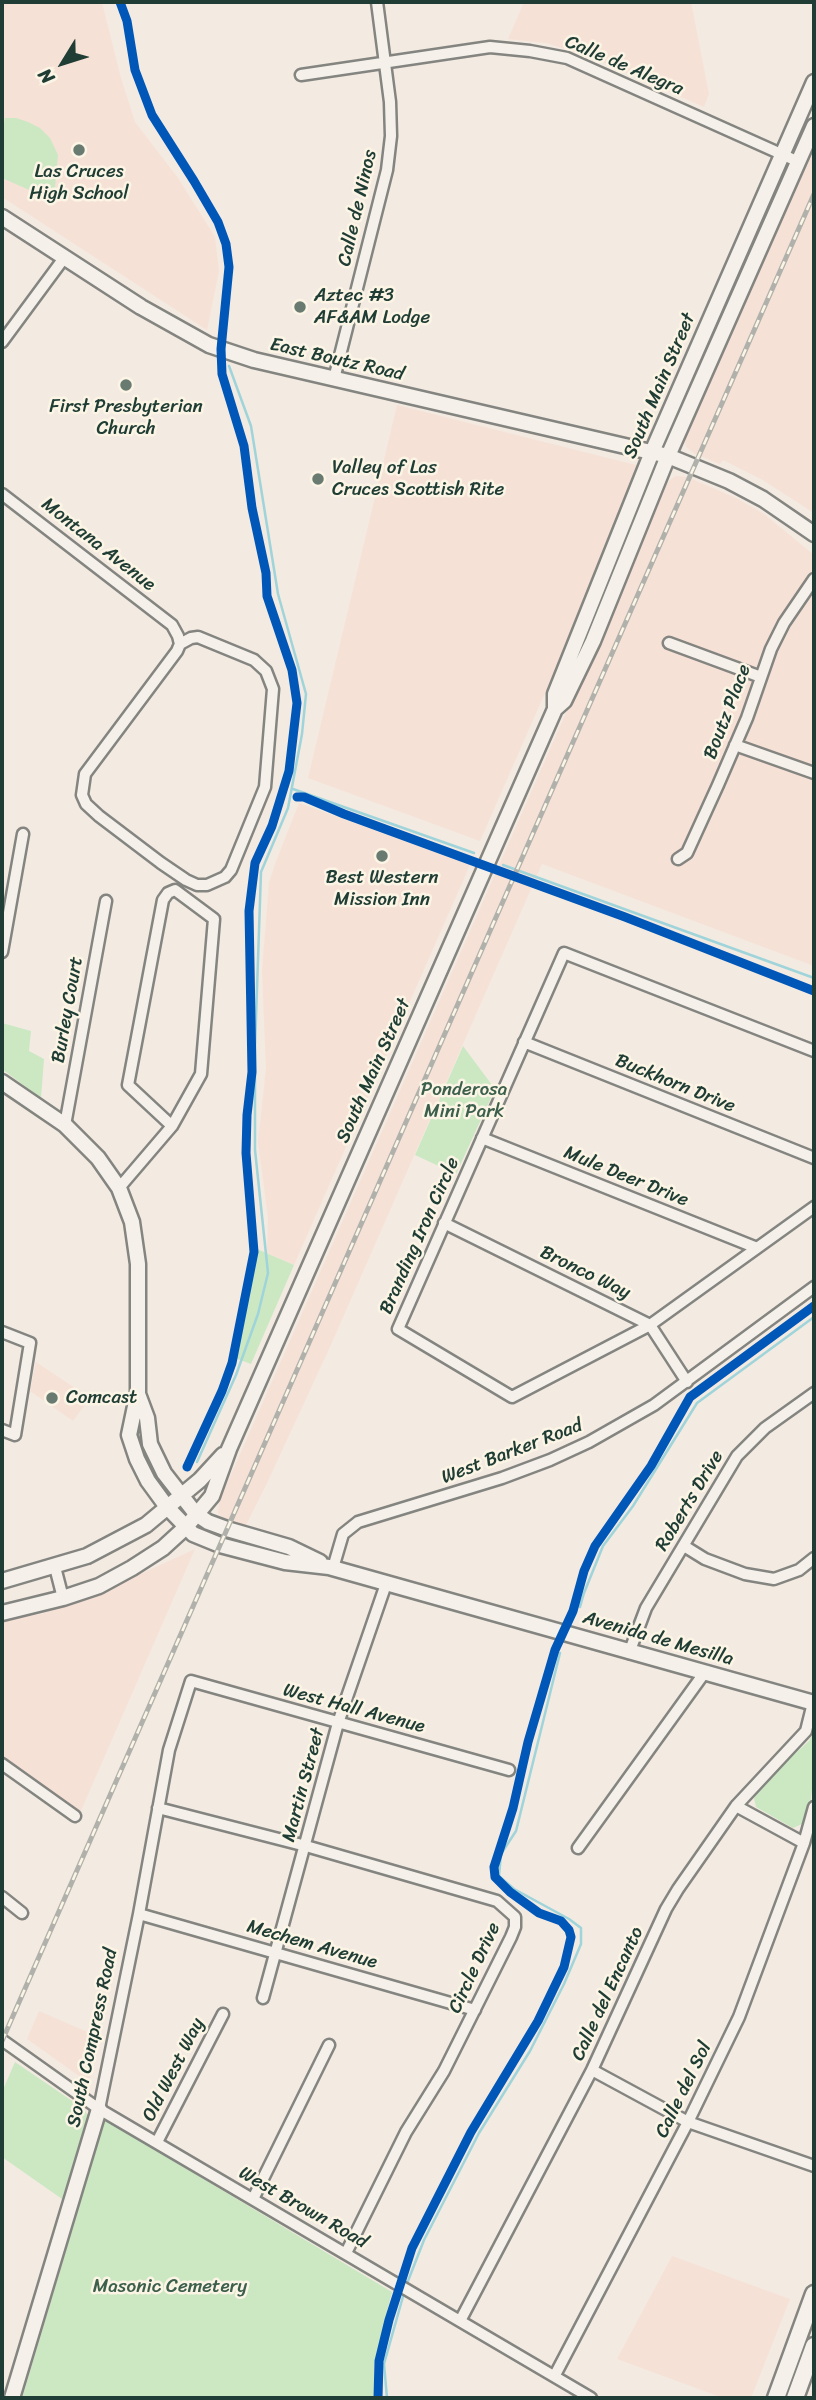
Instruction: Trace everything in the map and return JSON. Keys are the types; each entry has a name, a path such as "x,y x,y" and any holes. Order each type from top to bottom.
{"main road":[{"name":"South Main Street","path":"2,1613 99,1586 132,1568 163,1548 186,1527 212,1496 229,1449 555,709 555,694 652,452 814,82"},
{"name":"South Main Street","path":"555,709 564,701 593,641 668,456 814,126"},
{"name":"East Boutz Road","path":"2,217 141,307 209,345 254,360 668,456 720,476 763,499 814,534"},
{"path":"2,1082 65,1125 98,1158 118,1188 132,1222 138,1264 138,1392"},
{"name":"Avenida de Mesilla","path":"138,1392 147,1418 150,1444 164,1473 196,1514 227,1529 289,1547 331,1568"},
{"name":"Avenida de Mesilla","path":"138,1392 130,1434 137,1459 148,1481 167,1507 193,1534 220,1545 285,1562 331,1568 814,1703"},
{"name":"South Main Street","path":"2,1581 87,1556 146,1525 200,1480 229,1449"},
{"name":"South Compress Road","path":"12,2398 99,2109"},
{"path":"776,2398 814,2294"},
{"path":"795,2398 814,2346"}],"street":[{"name":"Calle de Ninos","path":"334,379 387,170 391,136 390,102 377,2"},
{"name":"Calle de Alegra","path":"301,75 490,47 567,58 799,162"},
{"path":"2,341 64,258"},
{"name":"Montana Avenue","path":"2,494 172,625 180,644"},
{"name":"Boutz Place","path":"678,859 687,853 735,745 771,649 814,579"},
{"path":"198,637 254,660 266,671 273,689 265,787 231,870 225,877 207,886 186,880 161,863 99,816 86,804 82,795 85,774 180,644 198,637"},
{"path":"669,643 761,677"},
{"path":"735,745 814,773"},
{"path":"2,952 23,834"},
{"path":"118,1188 172,1126 201,1074 214,919 175,890 168,893 163,900 128,1086 172,1126"},
{"name":"Burley Court","path":"65,1125 106,901"},
{"name":"Branding Iron Circle","path":"811,1210 650,1325 512,1398 398,1329 564,953 814,1051"},
{"name":"Buckhorn Drive","path":"524,1042 814,1158"},
{"name":"Mule Deer Drive","path":"482,1138 757,1248"},
{"path":"811,1210 814,1222"},
{"name":"Bronco Way","path":"444,1223 650,1325"},
{"name":"West Barker Road","path":"331,1568 343,1534 358,1521 447,1496 550,1460 621,1425 687,1382 814,1287"},
{"path":"650,1325 687,1382"},
{"path":"2,1332 30,1343 15,1435 2,1430"},
{"name":"Roberts Drive","path":"629,1653 646,1608 737,1456 765,1428 814,1393"},
{"path":"684,1546 705,1559 745,1574 774,1579 799,1570 814,1558"},
{"path":"55,1567 63,1598"},
{"name":"Martin Street","path":"263,1998 338,1723 386,1584"},
{"path":"578,1848 705,1672"},
{"name":"West Hall Avenue","path":"191,1681 509,1770"},
{"name":"South Compress Road","path":"99,2109 169,1750 191,1681"},
{"name":"Calle del Encanto","path":"460,2321 592,2070 666,1909 736,1806 806,1731 814,1703"},
{"path":"2,1764 75,1816"},
{"path":"736,1806 804,1843"},
{"name":"Calle del Sol","path":"555,2375 688,2122 739,2017 804,1843 814,1807"},
{"name":"Circle Drive","path":"158,1808 306,1846 497,1901 516,1917 515,1927 475,2010 444,2071 405,2132 346,2253"},
{"path":"2,1897 23,1913"},
{"name":"Mechem Avenue","path":"139,1914 475,2010"},
{"name":"Old West Way","path":"157,2142 223,2014"},
{"name":"West Brown Road","path":"2,2040 99,2109 592,2398"},
{"path":"253,2199 329,2045"},
{"path":"592,2070 688,2122 814,2166"}],"shaded area":[{"name":"Las Cruces High School","path":"2,2 102,2 135,122 178,178 215,237 219,271 207,330 2,197"},
{"path":"524,2 691,2 709,94 704,107 591,57 546,43 508,39"},
{"path":"814,146 814,513 761,479 723,460 720,464 695,454 686,447 685,440"},
{"path":"397,405 644,467 480,841 308,778"},
{"path":"675,476 687,477 736,498 764,514 814,555 814,966 542,864 330,1347 267,1483 245,1527 227,1521 218,1513 219,1502 667,483"},
{"path":"299,803 470,865 294,1265 267,1253 268,1217 258,1142 266,1068 262,971 269,883"},
{"path":"36,1362 90,1398 73,1421 30,1391"},
{"path":"195,1549 80,1813 2,1757 2,1619 42,1614 104,1591"},
{"path":"39,2011 99,2037 89,2083 27,2039"},
{"path":"672,2256 790,2299 751,2398 723,2398 617,2359"}],"green space":[{"path":"5,118 28,122 40,128 50,138 58,155 55,188 50,199 2,178"},
{"path":"2,1023 31,1031 29,1051 44,1059 41,1098 2,1069"},
{"name":"Ponderosa Mini Park","path":"463,1046 495,1089 456,1174 415,1155"},
{"path":"257,1249 294,1265 251,1364 235,1358"},
{"path":"814,1731 814,1772 810,1806 804,1823 793,1828 756,1807 754,1798 769,1777 809,1741"},
{"path":"15,2062 84,2109 88,2116 62,2199 2,2157 2,2092"},
{"name":"Masonic Cemetery","path":"105,2120 392,2292 374,2365 375,2398 22,2398"}],"waterway":[{"path":"197,1462 236,1375 258,1314 268,1273 255,1150 255,1047 261,872 288,808 302,734 306,694 278,594 251,426 229,366"},
{"path":"293,789 474,853"},
{"path":"503,865 814,978"},
{"path":"580,1607 603,1546 633,1506 697,1403 814,1317"},
{"path":"408,2281 424,2240 479,2133 530,2051 581,1944 581,1928 514,1889 499,1876 501,1854 516,1831 560,1653"},
{"path":"387,2398 384,2364 404,2293"}],"railway":[{"path":"2,2041 814,194"}],"cycle path":[{"path":"120,2 127,21 135,70 152,115 218,222 226,244 229,267 221,349 222,374 244,446 252,508 266,573 267,596 292,670 297,703 289,771 272,826 255,863 249,911 252,1072 246,1153 254,1252 232,1363 187,1467"},
{"path":"297,797 304,797 625,917 814,991"},
{"path":"378,2398 379,2361 412,2248 471,2132 538,2021 564,1967 571,1937 569,1930 561,1921 539,1913 510,1892 495,1877 494,1867 513,1808 528,1742 555,1650 573,1611 584,1571 595,1546 651,1466 690,1397 814,1306"}],"place":[{"name":"Las Cruces High School","path":"79,150"},
{"name":"Aztec #3 AF&AM Lodge","path":"300,307"},
{"name":"First Presbyterian Church","path":"126,385"},
{"name":"Valley of Las Cruces Scottish Rite","path":"318,479"},
{"name":"Best Western Mission Inn","path":"382,856"},
{"name":"Comcast","path":"52,1398"}]}
